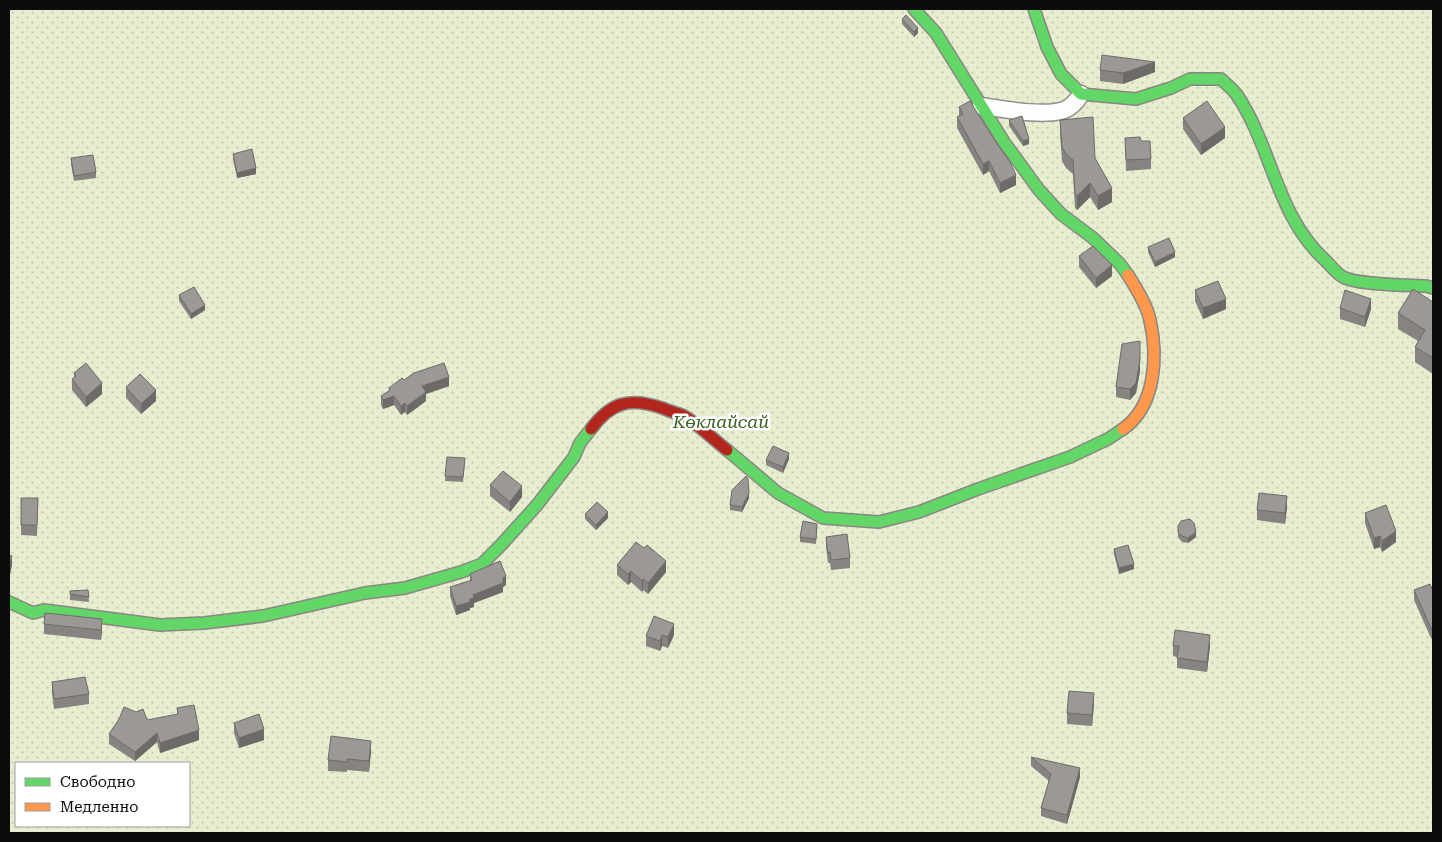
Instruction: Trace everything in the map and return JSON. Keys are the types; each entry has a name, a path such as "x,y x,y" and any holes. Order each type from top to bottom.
{"street":[{"path":"9,602 33,613 44,610 160,625 204,623 264,616 432,581 482,564 537,505 574,457 580,444 600,417 612,408 626,402 641,402 683,416 778,493 823,518 879,522 919,512 1070,457 1108,439 1134,422 1148,398 1153,372 1153,342 1150,318 1135,286 1120,264 1093,238 1061,214 1039,190 1004,142 936,32 914,9"},
{"path":"1034,9 1048,47 1061,74 1081,94 1136,99 1172,88 1190,79 1221,78 1236,94 1253,124 1284,202 1298,229 1317,253 1343,277 1365,282 1407,284 1433,288"},
{"path":"981,106 1044,113 1065,110 1075,103 1081,94"}],"green space":[{"name":"Көклайсай","path":"9,9 1433,9 1433,833 9,833"}],"building":[{"path":"906,15 918,28 914,32 902,19"},
{"path":"1102,55 1155,62 1123,73 1100,70"},
{"path":"970,101 1010,162 1016,175 1000,183 989,161 983,164 957,117 963,114 959,107"},
{"path":"1207,101 1225,127 1201,144 1183,118"},
{"path":"1022,116 1029,139 1023,141 1009,120"},
{"path":"1093,117 1095,158 1112,188 1098,196 1090,183 1077,196 1075,194 1073,160 1062,147 1060,120"},
{"path":"1140,137 1141,141 1150,141 1151,159 1126,160 1125,138"},
{"path":"252,149 256,168 237,173 233,154"},
{"path":"93,155 96,172 74,176 71,158"},
{"path":"1169,238 1175,252 1155,262 1148,247"},
{"path":"1093,246 1112,265 1096,278 1079,256"},
{"path":"1218,281 1226,299 1203,308 1195,290"},
{"path":"194,287 205,305 191,314 179,295"},
{"path":"1413,289 1433,302 1433,358 1415,347 1425,330 1398,313"},
{"path":"1345,290 1371,299 1365,317 1340,308"},
{"path":"1140,341 1140,360 1136,383 1130,389 1116,387 1122,344"},
{"path":"86,363 102,383 86,397 72,379 76,376 74,373"},
{"path":"444,363 449,377 422,386 426,392 407,406 405,403 401,406 394,396 383,400 381,396 402,378 404,380 414,373"},
{"path":"140,374 156,390 141,404 126,387"},
{"path":"773,446 789,453 783,467 766,460"},
{"path":"447,457 465,458 463,477 445,476"},
{"path":"503,471 522,486 510,502 490,485"},
{"path":"746,476 749,493 742,507 730,505 732,490"},
{"path":"1259,493 1287,496 1285,513 1257,510"},
{"path":"21,498 38,498 37,525 21,525"},
{"path":"597,502 608,512 596,525 585,514"},
{"path":"1386,505 1396,531 1382,541 1380,536 1374,538 1365,513"},
{"path":"1190,519 1194,523 1196,532 1188,538 1178,532 1178,526 1181,521"},
{"path":"803,521 817,524 816,539 800,537"},
{"path":"847,534 850,558 831,560 826,537"},
{"path":"636,542 644,548 647,545 666,561 648,583 643,579 642,581 631,571 628,574 617,565"},
{"path":"1128,545 1134,564 1119,568 1114,549"},
{"path":"9,555 12,556 9,568"},
{"path":"500,561 506,576 503,578 503,583 473,595 474,598 470,599 470,602 456,606 450,587 472,580 470,574"},
{"path":"1430,584 1433,591 1433,631 1414,590"},
{"path":"88,590 89,597 70,594 70,591"},
{"path":"45,613 102,619 101,630 44,624"},
{"path":"654,616 674,624 668,637 662,635 660,641 646,636"},
{"path":"1175,630 1210,635 1207,662 1177,658 1179,646 1173,646"},
{"path":"85,677 89,694 54,699 52,682"},
{"path":"1069,691 1094,693 1092,715 1067,713"},
{"path":"194,705 199,730 160,743 157,733 135,752 109,734 124,707 136,712 143,709 147,720 178,714 177,708"},
{"path":"259,714 264,729 239,738 234,723"},
{"path":"331,736 371,741 369,761 347,759 347,762 328,760"},
{"path":"1031,757 1080,768 1067,815 1041,808 1051,774"}],"traffic: fast":[{"path":"914,9 936,33 1004,142 1039,190 1061,214 1093,238 1120,264 1128,275"},
{"path":"1034,9 1047,47 1061,74 1081,94 1136,99 1171,88 1190,79 1221,79 1235,93 1249,116 1285,203 1296,224 1309,243 1336,272 1350,280 1360,282 1433,288"},
{"path":"9,602 33,613 44,610 160,625 204,623 263,616 365,593 405,588 461,572 482,564 501,545 537,505 574,457 580,443 591,429"},
{"path":"727,450 778,493 823,518 879,522 919,512 1070,457 1108,439 1123,429"}],"traffic: slow":[{"path":"1123,429 1134,419 1142,407 1148,394 1154,364 1149,314 1128,275"}],"traffic: jam":[{"path":"591,429 598,420 614,408 622,404 640,403 684,416 727,450"}]}
